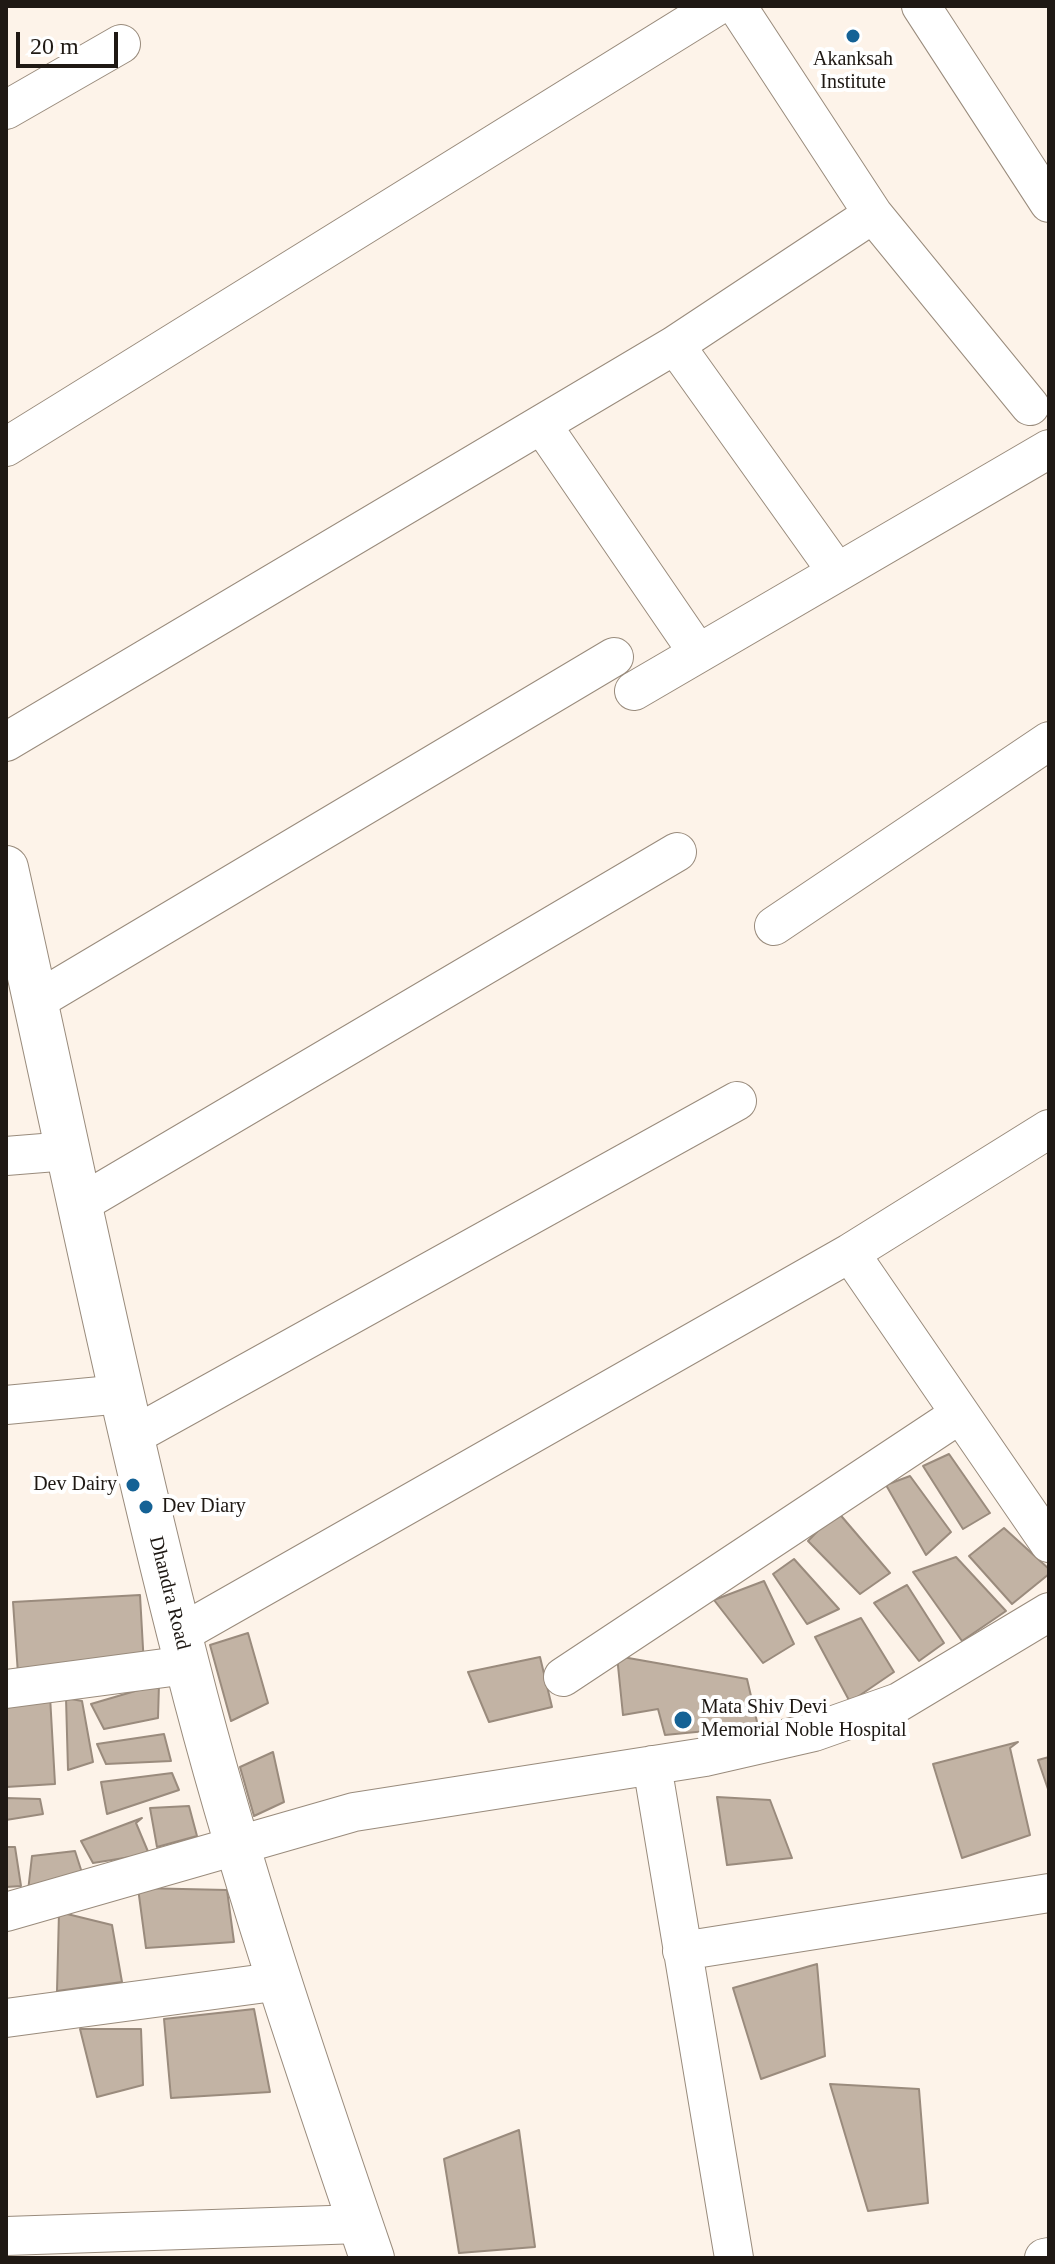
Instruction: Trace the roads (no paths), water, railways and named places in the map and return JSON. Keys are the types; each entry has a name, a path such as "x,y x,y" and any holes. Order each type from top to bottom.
{"street":[{"path":"6,447 717,6"},
{"path":"737,6 873,214 1043,411"},
{"path":"921,6 1049,203"},
{"path":"6,110 121,44"},
{"path":"6,742 675,345 873,214"},
{"path":"675,345 837,572"},
{"path":"542,425 698,653"},
{"path":"634,691 1049,449"},
{"path":"36,1001 614,657"},
{"path":"774,926 1049,741"},
{"path":"80,1204 677,852"},
{"name":"Dhandra Road","path":"6,868 131,1437 183,1650 281,1981 366,2241"},
{"path":"131,1437 737,1101"},
{"path":"6,1689 183,1650 1048,1132"},
{"path":"6,1156 68,1151"},
{"path":"850,1253 1049,1543"},
{"path":"6,1405 122,1394"},
{"path":"563,1677 960,1414"},
{"path":"6,1912 354,1812 731,1752 857,1719 899,1702 1049,1612"},
{"path":"652,1765 734,2258"},
{"path":"682,1951 1049,1893"},
{"path":"6,2018 281,1981"},
{"path":"6,2236 366,2241"}],"place":[{"name":"Akanksah Institute","path":"853,36"},
{"name":"Dev Dairy","path":"133,1485"},
{"name":"Dev Diary","path":"146,1507"},
{"name":"Mata Shiv Devi Memorial Noble Hospital","path":"683,1720"}]}
